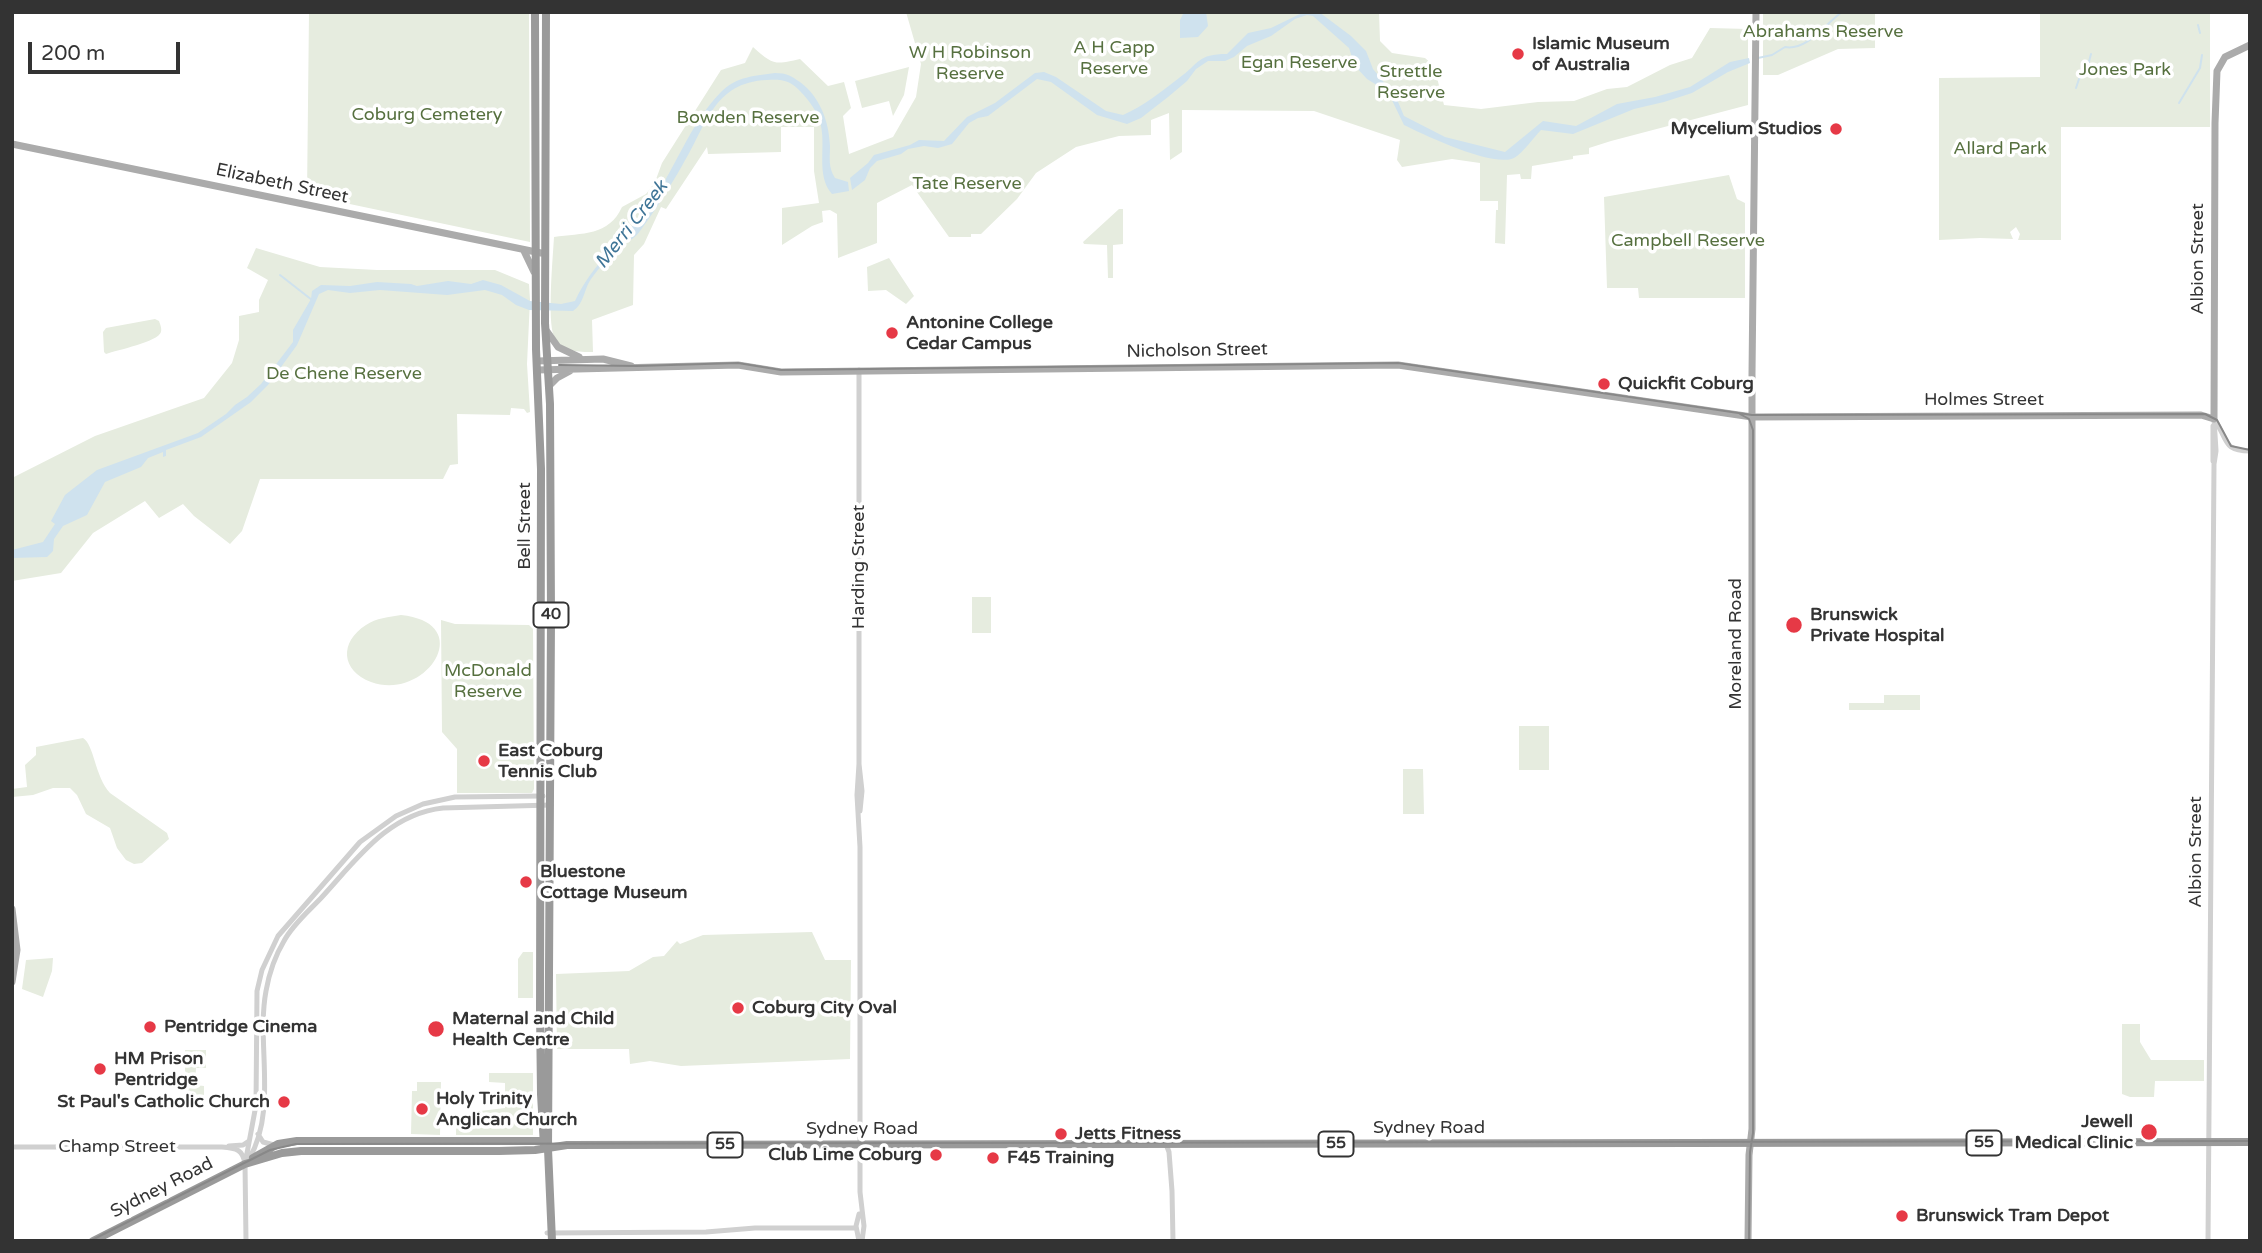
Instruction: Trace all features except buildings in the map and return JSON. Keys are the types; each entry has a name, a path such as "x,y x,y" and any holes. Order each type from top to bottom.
{"highway":[{"name":"Bell Street","path":"535,12 541,253 536,277 540,298"},
{"name":"Bell Street","path":"545,1050 551,805 550,404 540,298 546,12"},
{"name":"Bell Street","path":"542,325 537,365 541,469 540,801 549,1237"},
{"path":"539,405 550,404"},
{"name":"Sydney Road","path":"93,1241 245,1164 278,1144 297,1141 546,1145 2250,1142"},
{"name":"Sydney Road","path":"245,1164 282,1153 301,1151 546,1145"}],"main road":[{"name":"Moreland Road","path":"1748,1241 1752,1107 1752,417 1756,12"},
{"name":"Albion Street","path":"2214,419 2213,71 2222,53 2250,43"},
{"name":"Elizabeth Street","path":"12,144 541,253"},
{"path":"524,251 536,277"},
{"path":"542,325 558,347 582,359"},
{"name":"Nicholson Street","path":"537,365 582,359 608,359 639,367"},
{"name":"Nicholson Street","path":"547,365 574,370 738,365 781,372 1398,365 1752,417"},
{"path":"549,386 557,378 574,370"},
{"path":"2201,415 2214,407"},
{"name":"Holmes Street","path":"1752,417 2201,415 2214,419"},
{"path":"12,909 17,950 12,982"}],"street":[{"name":"Harding Street","path":"859,370 857,789 861,1241"},
{"path":"2214,419 2229,447 2250,451"},
{"name":"Albion Street","path":"2208,1241 2214,419"},
{"path":"398,819 436,808 540,801 551,796"},
{"path":"246,1241 245,1164 256,1105 256,1012 262,970 273,945 360,842 423,804 446,798 540,801 551,805"},
{"path":"245,1164 253,1151 264,1101 264,1012 270,972 289,933 380,830"},
{"path":"319,889 325,894"},
{"path":"273,945 280,950"},
{"path":"256,1012 264,1012"},
{"path":"258,1134 263,1142 278,1144"},
{"name":"Champ Street","path":"12,1146 222,1147 249,1141"},
{"path":"1166,1144 1172,1191 1173,1241"},
{"path":"222,1147 242,1152 245,1164"},
{"path":"549,1237 859,1226"}],"green space":[{"name":"Coburg Cemetery","path":"309,12 529,12 530,242 307,195"},
{"path":"906,12 1379,12 1380,41 1392,53 1425,58 1434,66 1444,105 1481,109 1574,101 1607,89 1627,87 1670,65 1692,58 1710,28 1748,29 1748,105 1611,141 1589,148 1589,154 1573,156 1573,159 1532,166 1531,179 1521,179 1520,174 1507,175 1505,244 1495,243 1498,201 1480,201 1480,163 1452,159 1402,167 1397,160 1400,140 1314,111 1182,110 1182,152 1170,160 1169,113 1151,120 1151,135 1119,136 1076,147 1036,173 1017,199 981,234 971,234 971,237 949,237 912,185 877,203 877,243 838,258 837,214 830,210 822,211 823,222 782,245 782,208 819,203 814,171 814,127 781,127 781,152 708,154 707,147 666,209 661,207 644,244 634,255 633,305 592,320 593,352 571,350 557,341 551,317 554,237 602,228 610,223 622,207 646,194 655,182 662,163 721,70 745,63 753,47 775,62 800,59 828,86 844,82 851,108 843,116 849,154 893,137 916,97 921,64"},
{"name":"Abrahams Reserve","path":"1763,12 1898,13 1875,14 1875,48 1838,49 1778,75 1763,75"},
{"path":"2040,12 2210,12 2210,127 2061,127 2061,240 2018,240 2020,234 2016,227 2010,232 2013,239 1939,240 1939,78 2040,77"},
{"path":"909,67 904,95 893,116 889,101 862,108 855,81"},
{"name":"Campbell Reserve","path":"1729,175 1737,199 1745,203 1745,298 1639,298 1638,288 1607,288 1604,197"},
{"path":"1119,209 1123,209 1123,244 1113,245 1113,278 1108,278 1107,245 1083,242"},
{"name":"De Chene Reserve","path":"256,248 320,267 495,270 529,284 527,364 530,412 511,408 510,415 457,414 458,464 450,465 443,479 260,479 242,531 230,544 183,504 159,518 145,501 93,533 61,573 12,581 12,478 95,436 204,398 232,363 239,340 239,316 259,312 259,300 268,280 247,268"},
{"path":"889,258 914,296 906,304 886,290 868,291 867,267"},
{"path":"155,319 159,321 161,328 158,336 106,354 104,352 103,332 106,328"},
{"path":"972,597 991,597 991,633 972,633"},
{"path":"401,615 424,621 437,632 440,645 436,659 425,672 410,681 391,685 371,682 361,677 349,664 347,656 351,640 370,623"},
{"name":"McDonald Reserve","path":"441,620 455,624 529,625 533,629 532,793 457,793 457,749 442,732"},
{"path":"1884,695 1920,695 1920,710 1849,710 1849,703 1884,703"},
{"path":"1519,726 1549,726 1549,770 1519,770"},
{"path":"83,738 90,747 101,778 110,793 167,833 169,839 142,863 134,864 126,860 117,848 110,828 86,814 77,795 70,788 53,788 33,795 12,797 12,789 27,787 25,765 36,755 36,747"},
{"path":"1403,769 1423,769 1424,814 1403,814"},
{"name":"Coburg City Oval","path":"812,932 825,960 851,960 850,1059 681,1066 650,1061 630,1064 629,1049 557,1049 556,974 629,971 653,957 664,956 677,941 680,944 703,935"},
{"path":"523,952 533,952 533,998 518,998 518,959"},
{"path":"53,958 52,971 43,997 22,989 26,960"},
{"path":"2122,1024 2140,1024 2140,1042 2151,1060 2204,1060 2204,1081 2155,1081 2154,1097 2130,1097 2122,1094"},
{"path":"185,1050 206,1050 206,1068 196,1068 195,1085 204,1086 204,1096 184,1095 184,1081 189,1076 185,1071"},
{"path":"489,1073 533,1073 533,1135 456,1135 456,1122 472,1122 472,1112 505,1108 505,1083 489,1082"},
{"path":"417,1082 441,1082 440,1135 411,1134 412,1091 417,1091"}],"water":[{"path":"1184,12 1206,12 1208,26 1198,37 1180,38 1180,20"},
{"path":"1304,12 1319,12 1366,51 1373,69 1396,97 1404,116 1445,137 1505,152 1543,121 1576,126 1617,104 1690,87 1730,62 1749,58 1750,63 1728,72 1692,93 1634,109 1573,134 1541,130 1514,158 1504,160 1476,155 1404,125 1388,92 1367,79 1355,66 1349,48 1313,16 1307,15 1295,19 1271,36 1247,46 1234,57 1225,61 1208,61 1141,118 1127,124 1097,115 1051,82 1037,79 988,116 969,123 952,144 938,148 924,146 908,149 901,154 877,161 870,168 865,180 852,190 850,178 874,155 919,140 944,141 967,117 995,103 1035,73 1044,72 1056,77 1106,111 1123,115 1152,98 1200,60 1217,54 1227,54 1248,33 1271,28"},
{"path":"775,73 789,75 800,82 818,102 828,128 831,170 835,178 848,182 849,191 832,194 827,186 823,169 820,122 812,105 793,84 772,80 749,83 734,89 713,109 646,223 598,270 573,311 529,310 502,295 485,290 447,295 380,290 350,293 328,290 319,294 297,345 268,385 251,402 201,437 166,450 166,456 163,457 163,452 148,458 141,467 105,482 87,515 63,526 54,539 53,551 47,557 12,558 12,550 43,542 55,524 51,521 65,495 97,470 198,433 247,397 261,384 293,342 293,330 311,299 312,291 321,285 350,286 377,282 417,286 448,281 471,284 483,280 501,285 530,301 561,304 575,301 590,275 657,194 700,118 721,92 746,78"}],"waterway":[{"name":"Merri Creek","path":"1758,58 1772,55 1785,47 1801,45 1842,12"},
{"path":"2198,25 2200,33"},
{"path":"2076,88 2087,69 2091,54"},
{"path":"2179,103 2200,68 2202,55"},
{"path":"280,275 312,300"}],"tram line":[{"path":"559,365 738,363 781,370 1398,363 1752,415 2205,414 2217,420 2231,446 2250,450"},
{"path":"1740,414 1749,419 1753,430 1753,1133 1750,1152 1749,1241"},
{"path":"90,1241 270,1150 296,1144 2250,1141"}],"place":[{"name":"Islamic Museum of Australia","path":"1518,54"},
{"name":"Mycelium Studios","path":"1836,129"},
{"name":"Antonine College Cedar Campus","path":"892,333"},
{"name":"Quickfit Coburg","path":"1604,384"},
{"name":"Brunswick Private Hospital","path":"1794,625"},
{"name":"East Coburg Tennis Club","path":"484,761"},
{"name":"Bluestone Cottage Museum","path":"526,882"},
{"name":"Coburg City Oval","path":"738,1008"},
{"name":"Pentridge Cinema","path":"150,1027"},
{"name":"Maternal and Child Health Centre","path":"436,1029"},
{"name":"HM Prison Pentridge","path":"100,1069"},
{"name":"St Paul's Catholic Church","path":"284,1102"},
{"name":"Holy Trinity Anglican Church","path":"422,1109"},
{"name":"Jewell Medical Clinic","path":"2149,1132"},
{"name":"Jetts Fitness","path":"1061,1134"},
{"name":"Club Lime Coburg","path":"936,1155"},
{"name":"F45 Training","path":"993,1158"},
{"name":"Brunswick Tram Depot","path":"1902,1216"}],"park label":[{"name":"A H Capp Reserve","path":"1114,58"},
{"name":"W H Robinson Reserve","path":"970,63"},
{"name":"Egan Reserve","path":"1299,63"},
{"name":"Jones Park","path":"2125,70"},
{"name":"Strettle Reserve","path":"1411,82"},
{"name":"Bowden Reserve","path":"748,118"},
{"name":"Allard Park","path":"2000,149"},
{"name":"Tate Reserve","path":"967,184"}]}
